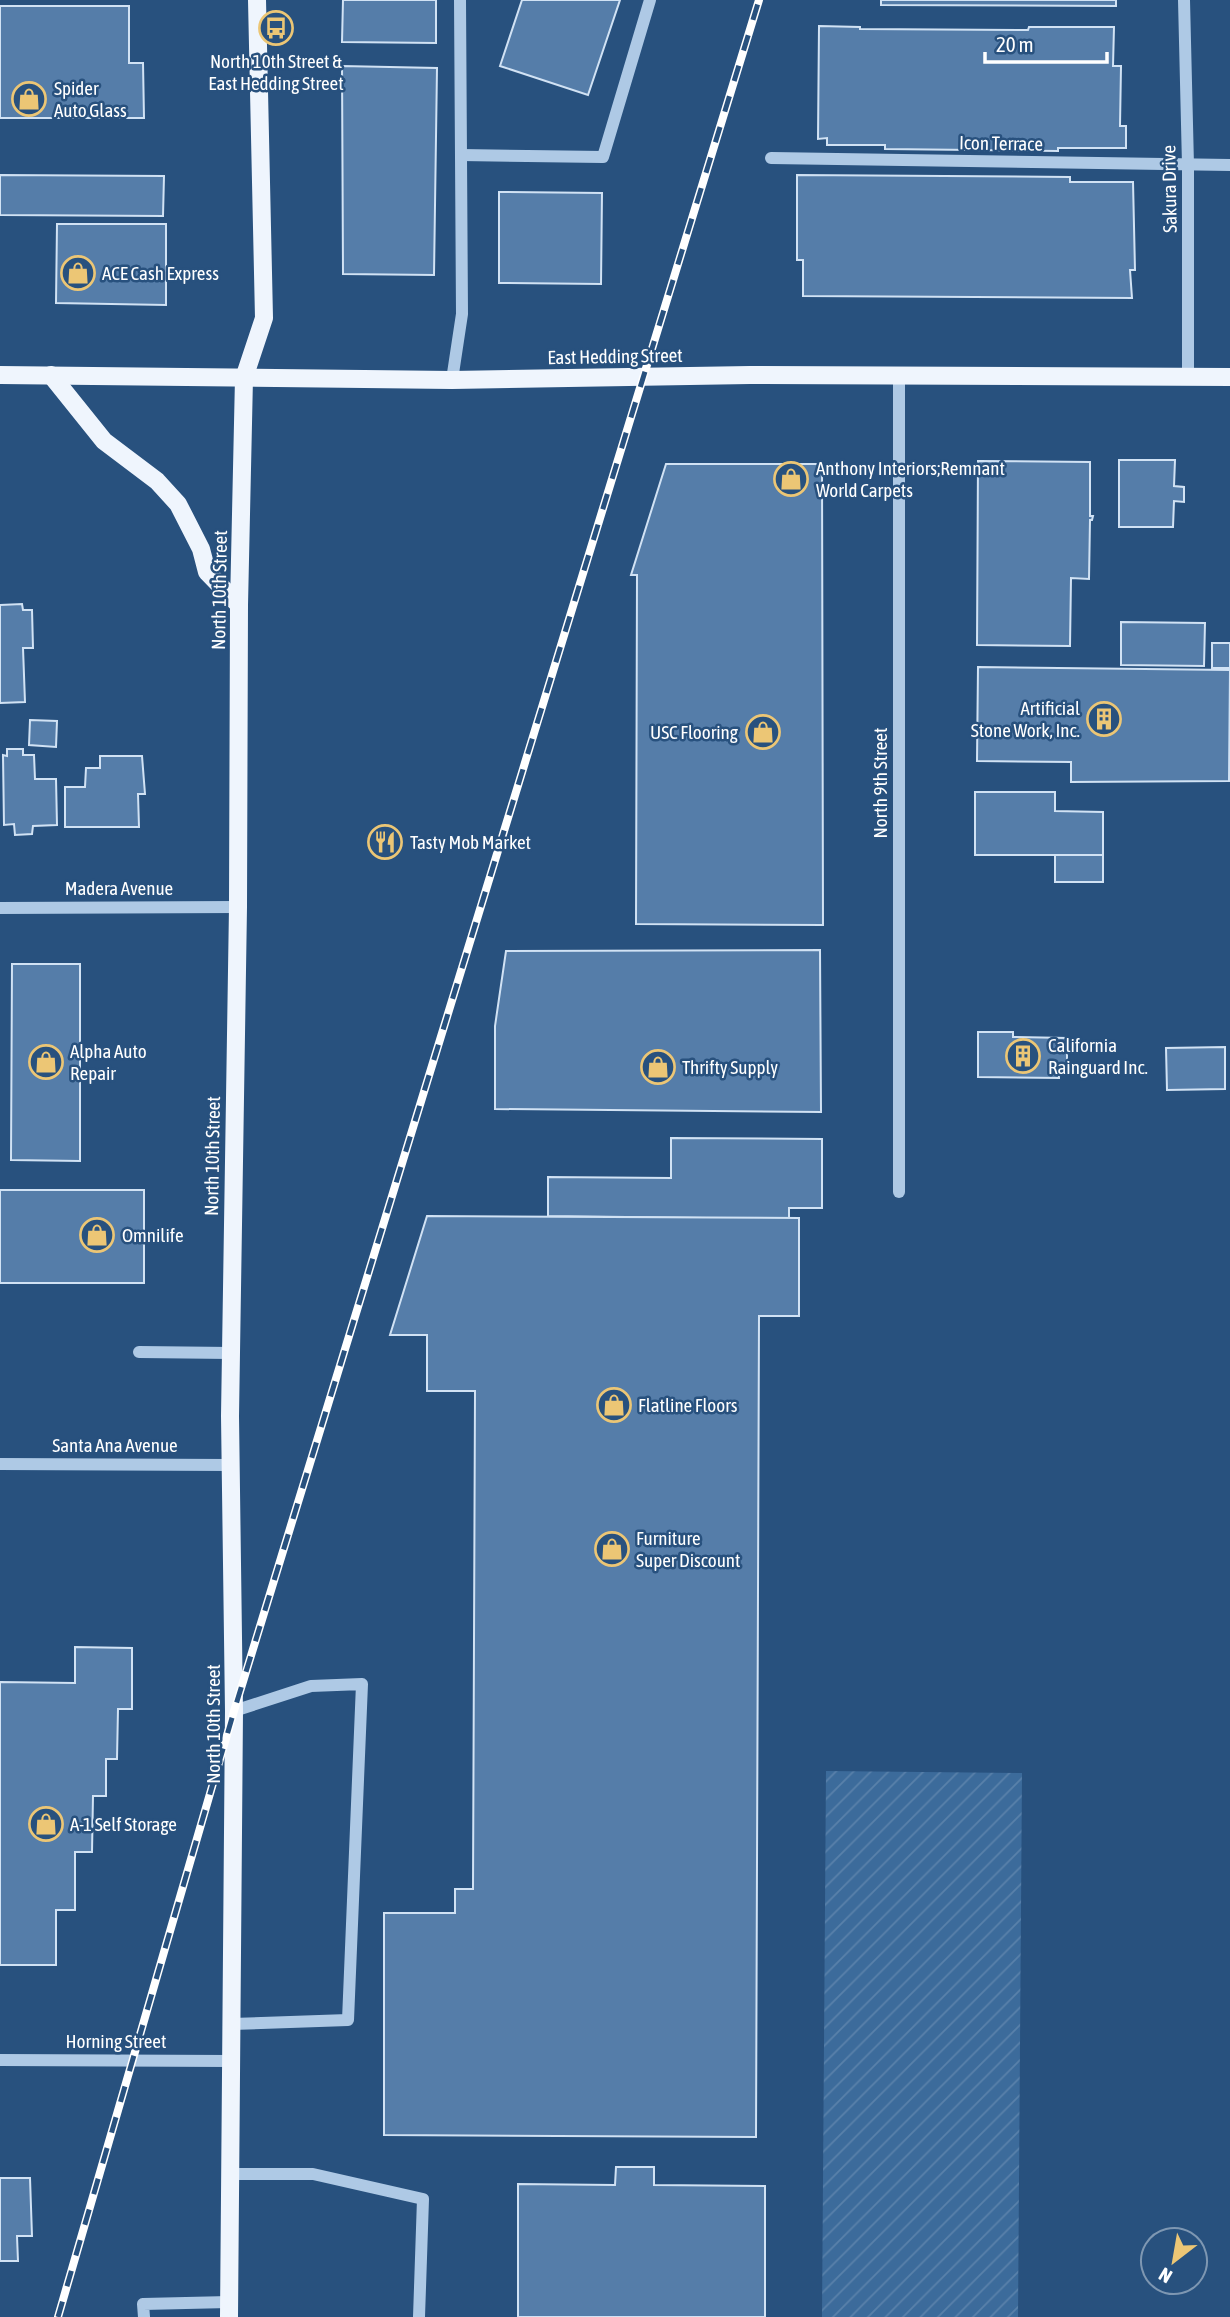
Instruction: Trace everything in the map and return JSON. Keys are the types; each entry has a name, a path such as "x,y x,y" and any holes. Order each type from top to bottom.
{"main road":[{"name":"North 10th Street","path":"229,2310 234,1711 230,1353 238,907 239,605 244,378 264,318 257,0"},
{"name":"East Hedding Street","path":"0,374 452,380 898,374 1230,377"},
{"path":"51,375 104,441 156,481 178,504 201,548 207,572 239,605"}],"street":[{"path":"452,380 462,314 460,0"},
{"path":"461,155 603,157 650,0"},
{"name":"Sakura Drive","path":"1184,0 1188,165 1188,377"},
{"name":"Icon Terrace","path":"771,158 1230,165"},
{"name":"North 9th Street","path":"898,374 899,1192"},
{"name":"Madera Avenue","path":"0,908 238,907"},
{"path":"139,1352 230,1353"},
{"name":"Santa Ana Avenue","path":"0,1464 230,1465"},
{"path":"232,2024 348,2020 362,1684 311,1686 234,1711"},
{"name":"Horning Street","path":"0,2060 231,2061"},
{"path":"229,2174 313,2174 423,2199 419,2317"},
{"path":"144,2317 144,2304 229,2310"}],"shaded area":[{"path":"826,1771 1022,1773 1018,2317 822,2317"}],"building":[{"path":"343,0 436,0 436,43 342,42"},
{"path":"522,0 620,0 588,95 500,66"},
{"path":"881,0 1116,0 1116,6 881,5"},
{"path":"0,6 129,6 129,63 143,63 144,118 0,118"},
{"path":"819,26 860,29 1028,30 1029,27 1114,27 1113,66 1121,66 1120,126 1126,126 1126,148 1058,148 1058,151 885,149 885,145 827,145 827,138 818,139"},
{"path":"342,66 437,68 434,275 343,274"},
{"path":"0,175 164,176 163,216 0,215"},
{"path":"797,175 1070,177 1070,182 1133,182 1135,270 1130,270 1132,298 803,296 803,260 797,260"},
{"path":"499,192 602,193 601,284 499,283"},
{"path":"57,224 166,224 166,305 56,303"},
{"path":"1119,460 1175,460 1174,486 1184,487 1184,502 1174,501 1173,527 1119,527"},
{"path":"978,461 1090,462 1090,516 1093,516 1090,520 1089,579 1071,578 1070,646 977,645"},
{"path":"666,464 822,464 823,925 636,924 637,575 631,575"},
{"path":"22,604 23,610 32,610 33,648 23,648 25,702 0,703 0,605"},
{"path":"1121,622 1205,623 1204,666 1121,665"},
{"path":"1212,643 1230,643 1230,668 1212,668"},
{"name":"Artificial Stone Work, Inc.","path":"978,667 1230,670 1229,781 1071,782 1071,762 977,761"},
{"path":"30,720 57,721 56,747 29,745"},
{"path":"7,749 23,749 23,755 34,755 35,779 56,779 57,825 33,826 32,834 15,835 14,824 4,825 3,755 7,756"},
{"path":"100,756 142,756 145,794 138,794 139,827 65,827 65,787 85,787 86,768 100,768"},
{"path":"975,792 1055,792 1055,811 1103,812 1103,855 975,855"},
{"path":"1055,855 1103,855 1103,882 1055,882"},
{"name":"Thrifty Supply","path":"820,950 821,1112 495,1109 495,1026 506,951"},
{"name":"Alpha Auto Repair","path":"12,964 80,964 80,1161 11,1160"},
{"name":"California Rainguard Inc.","path":"978,1032 1013,1032 1013,1037 1067,1038 1067,1074 1059,1074 1059,1078 978,1077"},
{"path":"1225,1047 1225,1089 1167,1090 1166,1048"},
{"path":"671,1138 822,1139 822,1208 789,1208 789,1219 548,1216 548,1177 671,1178"},
{"path":"0,1190 144,1190 144,1283 0,1283"},
{"path":"427,1216 799,1218 799,1316 759,1316 756,2137 384,2135 384,1913 455,1913 455,1889 473,1889 475,1391 427,1391 427,1335 390,1335"},
{"name":"A-1 Self Storage","path":"75,1647 132,1648 132,1709 118,1709 117,1759 106,1759 106,1796 93,1796 92,1852 75,1852 75,1910 56,1910 56,1965 0,1965 0,1682 75,1683"},
{"path":"616,2167 654,2167 654,2185 765,2186 765,2317 518,2317 518,2184 615,2185"},
{"path":"0,2178 30,2178 32,2236 17,2236 18,2261 0,2261"}],"railway":[{"path":"58,2317 234,1711 759,0"}],"place":[{"name":"North 10th Street & East Hedding Street","path":"276,28"},
{"name":"Spider Auto Glass","path":"29,99"},
{"name":"ACE Cash Express","path":"78,273"},
{"name":"Anthony Interiors;Remnant World Carpets","path":"791,479"},
{"name":"Artificial Stone Work, Inc.","path":"1104,719"},
{"name":"USC Flooring","path":"763,732"},
{"name":"Tasty Mob Market","path":"385,842"},
{"name":"California Rainguard Inc.","path":"1023,1056"},
{"name":"Alpha Auto Repair","path":"46,1062"},
{"name":"Thrifty Supply","path":"658,1067"},
{"name":"Omnilife","path":"97,1235"},
{"name":"Flatline Floors","path":"614,1405"},
{"name":"Furniture Super Discount","path":"612,1549"},
{"name":"A-1 Self Storage","path":"46,1824"}]}
